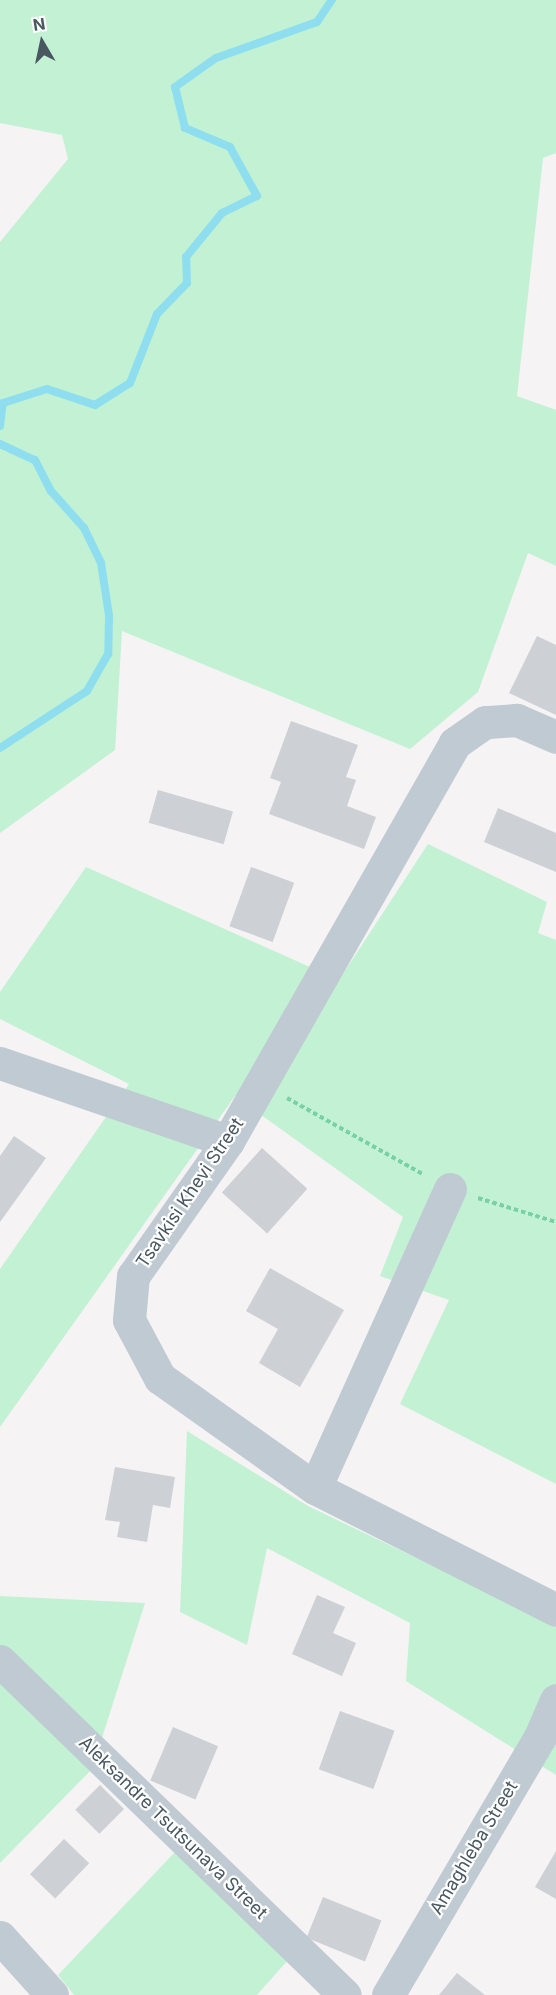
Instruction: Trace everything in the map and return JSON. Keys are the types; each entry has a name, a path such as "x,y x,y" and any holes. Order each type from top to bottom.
{"street":[{"name":"Tsavkisi Khevi Street","path":"556,737 517,720 485,722 455,742 228,1141 133,1276 129,1320 160,1378 315,1488 556,1610"},
{"path":"0,1063 228,1141"},
{"path":"315,1488 450,1189"},
{"name":"Aleksandre Tsutsunava Street","path":"0,1661 345,1995"},
{"name":"Amaghleba Street","path":"388,1995 540,1737 556,1700"},
{"path":"0,1937 52,1995"}],"path":[{"path":"260,1083 450,1189 556,1222"}],"green space":[{"path":"0,0 556,0 556,153 543,158 517,396 556,410 556,566 528,553 478,692 410,749 122,631 115,750 0,833 0,242 68,159 62,135 0,123"},
{"path":"428,844 547,902 538,933 556,940 556,1484 400,1404 449,1300 380,1276 403,1217 235,1096 0,1427 0,1269 129,1084 0,1019 0,992 86,867 339,980"},
{"path":"187,1431 308,1506 556,1625 556,1775 406,1681 410,1623 267,1548 247,1645 180,1612"},
{"path":"0,1596 145,1603 92,1769 0,1863"},
{"path":"176,1851 288,1960 257,1995 74,1995 58,1975"}],"building":[{"path":"537,636 556,645 556,715 509,693"},
{"path":"291,721 358,745 346,777 356,780 347,806 376,817 364,849 269,814 281,782 270,778"},
{"path":"158,790 233,811 224,844 149,823"},
{"path":"498,808 556,833 556,872 484,842"},
{"path":"251,867 294,883 273,942 229,926"},
{"path":"14,1136 46,1158 0,1222 0,1156"},
{"path":"262,1148 307,1189 267,1233 222,1193"},
{"path":"270,1268 344,1310 300,1387 259,1363 278,1329 246,1311"},
{"path":"115,1467 175,1477 170,1508 153,1505 147,1542 117,1537 120,1522 105,1520"},
{"path":"317,1595 345,1607 333,1633 356,1643 342,1676 292,1654"},
{"path":"340,1711 395,1731 373,1789 319,1769"},
{"path":"173,1727 218,1746 195,1800 150,1780"},
{"path":"100,1785 124,1809 99,1834 75,1810"},
{"path":"64,1839 89,1863 55,1899 30,1874"},
{"path":"556,1851 556,1899 535,1887"},
{"path":"323,1897 381,1921 365,1961 307,1938"},
{"path":"457,1973 485,1995 439,1995"}],"waterway":[{"path":"0,426 3,403 47,389 95,405 130,383 157,314 187,283 186,257 222,213 257,196 230,147 185,128 175,87 216,58 317,22 332,0"},
{"path":"0,444 35,460 51,491 84,528 101,563 109,615 108,654 87,691 0,748"}]}
